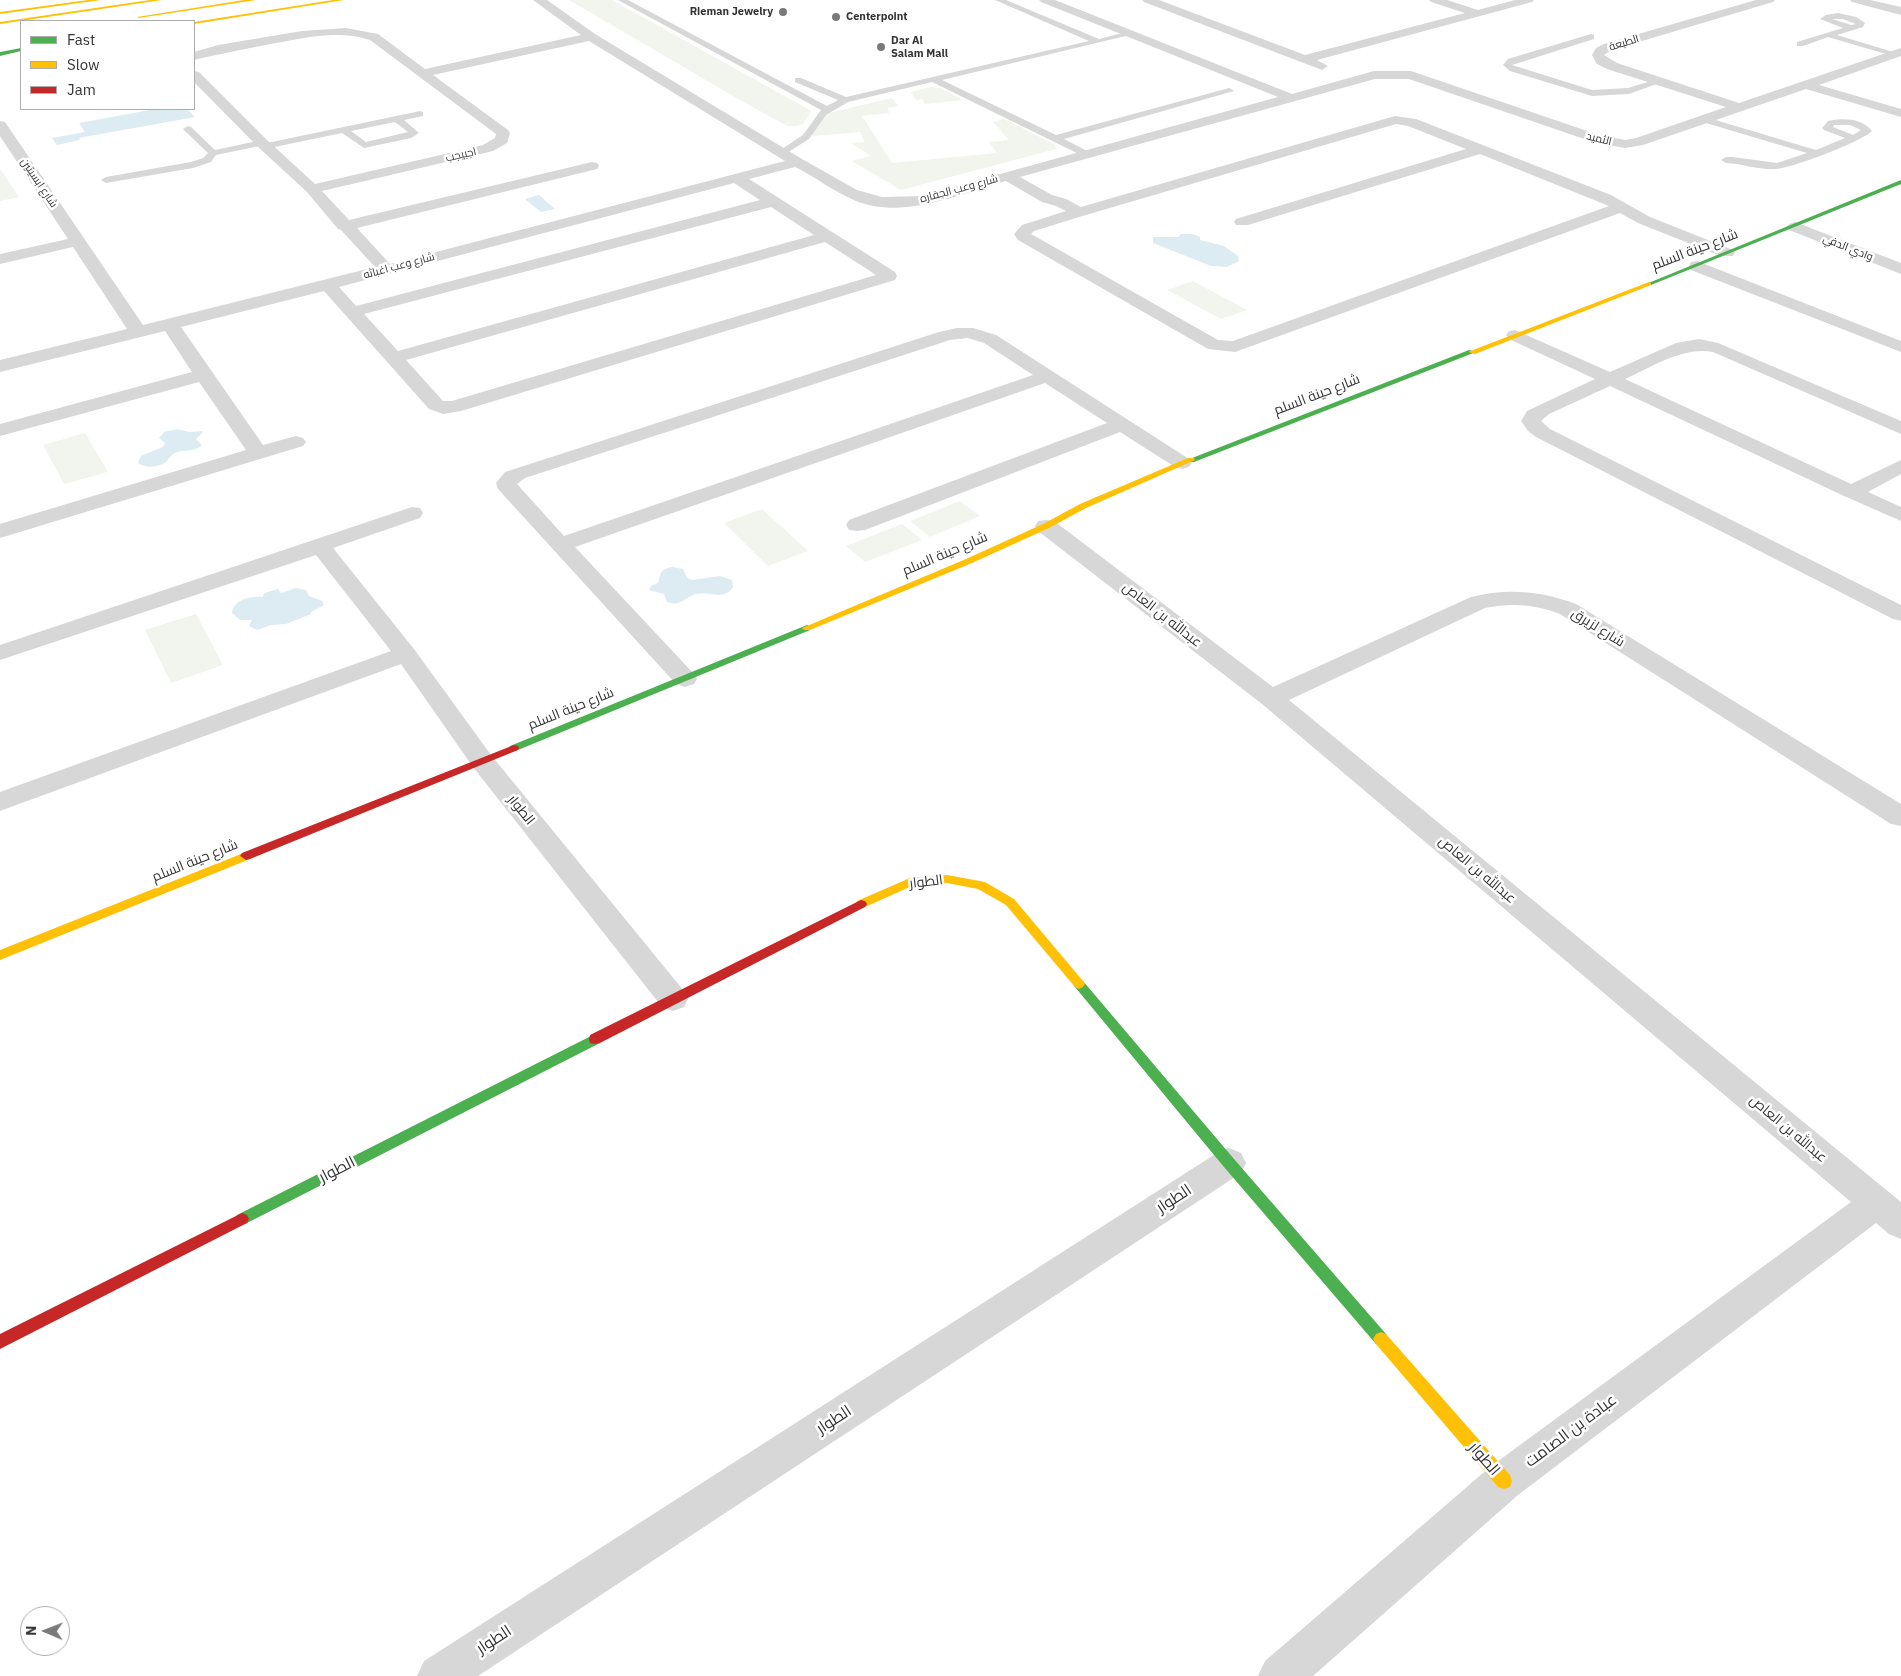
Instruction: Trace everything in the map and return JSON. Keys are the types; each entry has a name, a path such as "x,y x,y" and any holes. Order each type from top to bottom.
{"main road":[{"path":"0,13 98,0"},
{"path":"0,22 160,0"},
{"path":"127,18 254,0"},
{"path":"195,23 342,0"},
{"path":"0,54 20,50"},
{"name":"شارع حينة السلم","path":"0,956 685,679 969,561 1046,526 1083,506 1182,463 1697,266 1901,182"},
{"name":"الطوار","path":"0,1342 872,898 910,882 947,879 981,885 1010,902 1229,1163 1504,1482"}],"street":[{"name":"شارع وعب الجفاره","path":"539,0 591,37 797,162 855,194 868,200 881,202 922,200 1356,79 1392,74"},
{"path":"1045,0 1291,98"},
{"path":"1148,0 1356,79"},
{"path":"1435,0 1477,14"},
{"path":"1305,59 1528,0"},
{"name":"الطبعة","path":"1738,107 1638,76 1602,61 1598,56 1600,51 1769,0"},
{"path":"1856,0 1901,12"},
{"name":"اجبيجب","path":"195,56 217,49 316,34 360,32 374,37 503,133 502,140 488,148 312,189"},
{"path":"422,73 591,37"},
{"name":"الثميد","path":"1392,74 1410,76 1432,82 1610,142 1632,144 1899,52"},
{"path":"195,76 264,145 312,189 344,226 386,269"},
{"path":"1806,85 1901,113"},
{"path":"1622,207 1241,346 1228,348 1214,345 1024,238 1022,234 1028,228 1079,212 1389,121 1411,122 1606,198 1622,207 1644,220 1721,256 1901,334"},
{"name":"شارع ابسيتين","path":"0,125 138,332"},
{"path":"1242,222 1480,149"},
{"path":"0,157 19,153"},
{"name":"شارع وعب اغباثه","path":"0,366 328,285 797,162"},
{"path":"344,226 592,166"},
{"path":"1013,175 1048,199 1061,202 1079,212"},
{"path":"328,285 436,405 443,408 454,407 889,276 737,178"},
{"path":"353,312 774,201"},
{"name":"وادي الدفي","path":"1795,227 1901,269"},
{"path":"394,358 828,236"},
{"path":"0,260 79,241"},
{"path":"1697,266 1901,347"},
{"path":"170,324 203,375 259,454"},
{"path":"685,679 506,486 506,483 512,476 956,333 969,332 981,334 1182,463"},
{"path":"1516,334 1901,515"},
{"path":"1901,428 1708,346 1691,344 1609,379 1534,415 1531,421 1535,427 1901,614"},
{"path":"0,430 203,375"},
{"path":"560,545 1047,376"},
{"path":"857,525 1122,424"},
{"path":"0,531 296,442"},
{"path":"1851,492 1901,466"},
{"path":"0,653 320,546 343,536 412,513"},
{"name":"عبدالله بن العاص","path":"1046,526 1271,698 1888,1213"},
{"name":"الطوار","path":"320,546 406,654 457,723 482,761 673,999"},
{"name":"شارع لزيرق","path":"1271,698 1479,602 1501,598 1545,600 1568,609 1901,817"},
{"path":"0,802 406,654"},
{"name":"الطوار","path":"439,1676 1229,1163"},
{"name":"عبادة بن الصامت","path":"1280,1676 1504,1482 1888,1213"}],"lane":[{"path":"622,0 827,110"},
{"path":"1000,0 1097,41"},
{"path":"1800,44 1852,28"},
{"path":"1838,32 1899,52"},
{"path":"782,153 806,137 827,110 845,100 1130,34"},
{"path":"1829,35 1899,52"},
{"path":"1591,36 1511,61 1507,65 1585,92 1629,91 1658,82"},
{"path":"786,74 845,100"},
{"path":"1605,93 1610,84 1638,76"},
{"path":"932,79 1087,155"},
{"path":"1055,138 1229,91"},
{"path":"106,180 193,165 207,160 213,153 344,130 420,114"},
{"path":"1717,114 1788,139 1799,148"},
{"path":"344,130 364,145 414,133 397,119"},
{"path":"1702,119 1816,153"},
{"path":"188,129 213,153"},
{"path":"1726,160 1742,160 1782,166 1853,138"}],"shaded area":[{"path":"569,0 612,0 811,111 803,124 787,126"},
{"path":"930,87 940,88 963,100 925,104 922,99 916,100 911,92"},
{"path":"892,98 898,106 887,108 890,113 862,116 892,163 997,153 989,142 1009,140 993,122 1004,119 1052,143 1056,149 901,190 852,161 871,156 851,143 865,142 860,132 813,136 810,134 819,119 829,113"},
{"path":"150,110 188,110 195,117 79,138 80,140 57,145 52,138 85,132 79,123"},
{"path":"1,170 19,197 0,201"},
{"path":"539,195 555,209 541,212 525,199"},
{"path":"1181,234 1192,234 1200,237 1200,240 1224,246 1238,256 1239,261 1227,267 1211,266 1153,243 1153,237 1178,237"},
{"path":"1193,281 1247,310 1221,319 1167,290"},
{"path":"177,429 189,432 202,431 196,439 202,445 196,449 175,453 166,462 152,467 138,463 141,456 163,447 165,443 159,438 164,432"},
{"path":"85,433 108,472 64,484 43,445"},
{"path":"960,501 980,516 930,537 910,521"},
{"path":"762,509 808,551 768,566 724,523"},
{"path":"902,524 922,540 865,562 846,546"},
{"path":"672,567 683,569 687,578 692,580 720,576 732,580 733,587 721,595 701,593 676,603 667,602 664,594 649,590 651,586 658,583 662,571"},
{"path":"296,588 306,590 309,596 322,601 324,605 311,612 311,614 286,624 271,625 257,630 249,626 252,620 240,620 232,613 236,604 244,599 263,597 264,593 278,589 281,593"},
{"path":"196,614 223,665 171,683 145,630"}],"traffic: fast":[{"path":"0,54 20,50"},
{"path":"1649,284 1901,182"},
{"path":"1191,460 1472,352"},
{"path":"514,748 807,628"},
{"path":"1079,984 1229,1163 1381,1339"},
{"path":"242,1219 595,1039"}],"traffic: slow":[{"path":"0,13 99,0"},
{"path":"21,20 160,0"},
{"path":"139,17 254,0"},
{"path":"195,23 342,0"},
{"path":"0,23 20,20"},
{"path":"1472,352 1649,284"},
{"path":"807,628 969,561 1046,526 1083,506 1191,460"},
{"path":"0,955 246,856"},
{"path":"861,904 910,882 947,879 981,885 1010,902 1079,984"},
{"path":"1381,1339 1504,1481"}],"traffic: jam":[{"path":"246,856 514,748"},
{"path":"595,1039 861,904"},
{"path":"0,1342 242,1219"}],"place":[{"name":"Rieman Jewelry","path":"783,12"},
{"name":"Centerpoint","path":"836,17"},
{"name":"Dar Al Salam Mall","path":"881,47"}]}
